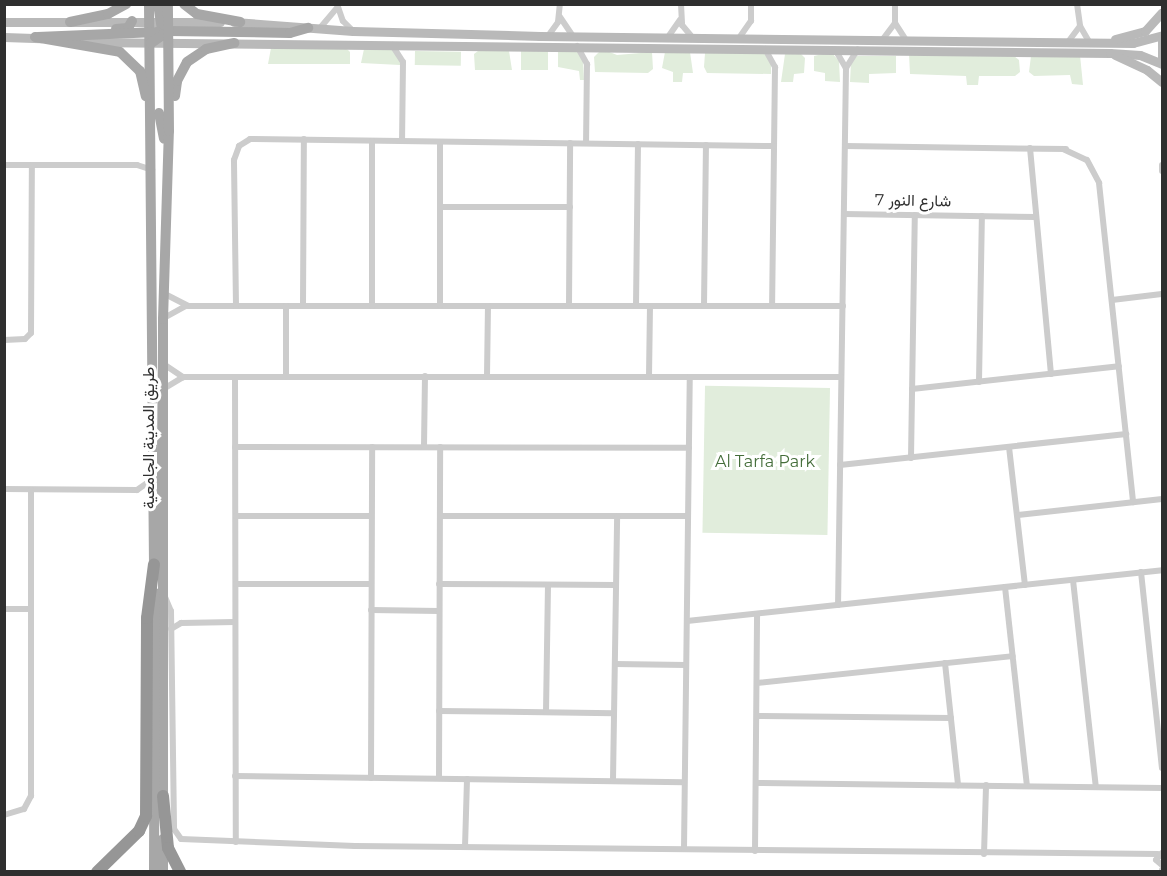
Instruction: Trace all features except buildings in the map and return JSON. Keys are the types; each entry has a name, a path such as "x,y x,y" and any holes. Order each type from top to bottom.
{"highway":[{"path":"97,872 139,831 146,816 147,618 154,564"},
{"path":"159,797 168,848 180,872"}],"main road":[{"path":"70,22 108,14 126,4"},
{"name":"طريق المدينة الجامعية","path":"149,4 161,32 167,135 163,293 163,594 159,797 154,872"},
{"path":"158,4 161,32"},
{"name":"طريق المدينة الجامعية","path":"163,872 159,797 154,564 151,64 168,4"},
{"path":"4,22 132,21 161,32 234,43 1110,53 1140,55 1162,62 1162,36 1133,43 1090,43 544,36 353,31 240,22 197,14 184,4"},
{"path":"1104,43 1145,31 1162,12"},
{"path":"35,38 67,30 125,29 132,21"},
{"path":"4,37 91,42 240,22"},
{"path":"48,35 161,32 290,33 314,28"},
{"path":"500,45 505,40 544,36"},
{"path":"35,38 66,46 112,49 128,57 143,80 152,117"},
{"path":"904,50 932,45 932,40"},
{"path":"167,135 177,81 187,62 206,49 234,43"},
{"path":"1110,53 1147,70 1162,82"},
{"path":"151,64 157,66 159,126 167,135"}],"street":[{"path":"560,4 560,17 572,36"},
{"path":"668,37 680,20 681,4"},
{"path":"751,4 751,21 762,38"},
{"path":"895,4 895,23 906,40"},
{"path":"1077,4 1080,26 1090,43"},
{"path":"314,28 337,6 353,31"},
{"path":"544,36 560,17"},
{"path":"680,20 692,38"},
{"path":"739,38 751,21"},
{"path":"883,39 895,23"},
{"path":"1068,42 1080,26"},
{"path":"391,45 404,62"},
{"path":"402,141 404,62 417,45"},
{"path":"576,46 587,64 586,143"},
{"path":"587,64 600,46"},
{"path":"765,48 775,67 772,306"},
{"path":"775,67 787,49"},
{"path":"834,49 846,68"},
{"path":"838,605 846,68 858,50"},
{"path":"236,306 235,164 239,146 250,139 774,146"},
{"path":"303,306 304,140"},
{"path":"372,141 372,306"},
{"path":"440,142 440,305"},
{"path":"569,305 570,143"},
{"path":"636,306 638,144"},
{"path":"704,306 706,145"},
{"path":"845,146 1063,149 1078,150 1092,159 1099,183 1133,502"},
{"path":"1029,148 1051,374"},
{"path":"137,165 152,157"},
{"path":"4,165 137,165 152,170"},
{"path":"4,339 25,339 31,333 32,165"},
{"path":"1162,165 1162,171"},
{"path":"440,207 570,207"},
{"name":"شارع النور 7","path":"844,214 1036,217"},
{"path":"911,458 915,215"},
{"path":"979,382 982,216"},
{"path":"163,293 188,306 843,306"},
{"path":"1112,300 1162,294"},
{"path":"163,319 188,306"},
{"path":"286,306 286,377"},
{"path":"487,376 488,306"},
{"path":"649,377 650,306"},
{"path":"164,363 183,377"},
{"path":"912,389 1119,366"},
{"path":"424,376 424,447"},
{"path":"164,389 183,377 842,377"},
{"path":"235,377 236,842"},
{"path":"684,849 690,377"},
{"path":"840,465 1126,434"},
{"path":"235,447 689,448"},
{"path":"371,778 372,447"},
{"path":"439,778 440,447"},
{"path":"1009,447 1025,585"},
{"path":"4,489 137,490 154,477"},
{"path":"4,815 24,809 31,796 31,490"},
{"path":"137,490 154,504"},
{"path":"1018,515 1162,499"},
{"path":"236,516 371,516"},
{"path":"440,516 688,516"},
{"path":"613,780 617,516"},
{"path":"687,621 1162,570"},
{"path":"1142,572 1160,715 1162,768"},
{"path":"1073,580 1096,787"},
{"path":"236,584 371,584"},
{"path":"440,584 616,585"},
{"path":"546,712 548,585"},
{"path":"1005,587 1028,786"},
{"path":"163,594 171,616 175,832 184,840 465,847 1141,855 1160,861"},
{"path":"4,609 31,609"},
{"path":"371,610 439,610"},
{"path":"755,851 757,614"},
{"path":"171,616 182,622 235,622"},
{"path":"171,629 182,622"},
{"path":"757,683 1013,656"},
{"path":"945,663 958,785"},
{"path":"615,664 687,665"},
{"path":"439,711 615,713"},
{"path":"757,716 951,718"},
{"path":"236,776 684,782"},
{"path":"465,847 467,779"},
{"path":"756,783 1162,788"},
{"path":"984,854 986,785"}],"green space":[{"path":"391,46 401,59 400,65 361,63 364,49"},
{"path":"271,48 346,48 350,52 350,64 268,64"},
{"path":"576,48 583,58 584,80 580,80 579,71 558,67 558,51"},
{"path":"602,49 617,55 652,52 653,69 648,73 595,72 594,57"},
{"path":"415,51 461,52 461,66 415,65"},
{"path":"478,51 509,51 512,70 475,70 474,54"},
{"path":"521,51 548,51 548,70 521,70"},
{"path":"761,51 771,60 771,74 707,73 704,67 705,53"},
{"path":"665,52 690,52 693,73 683,73 682,82 673,82 673,72 662,68"},
{"path":"831,52 839,61 840,82 825,81 825,73 814,71 814,56"},
{"path":"785,54 801,54 805,58 804,73 794,74 793,82 781,82"},
{"path":"909,54 1014,56 1019,60 1020,72 1015,76 979,76 978,85 967,85 966,76 910,74"},
{"path":"1080,55 1083,85 1072,84 1070,75 1034,76 1029,72 1031,56"},
{"path":"857,56 896,56 896,73 869,74 869,83 850,82 851,62"},
{"name":"Al Tarfa Park","path":"705,386 830,388 827,535 702,533"}]}
